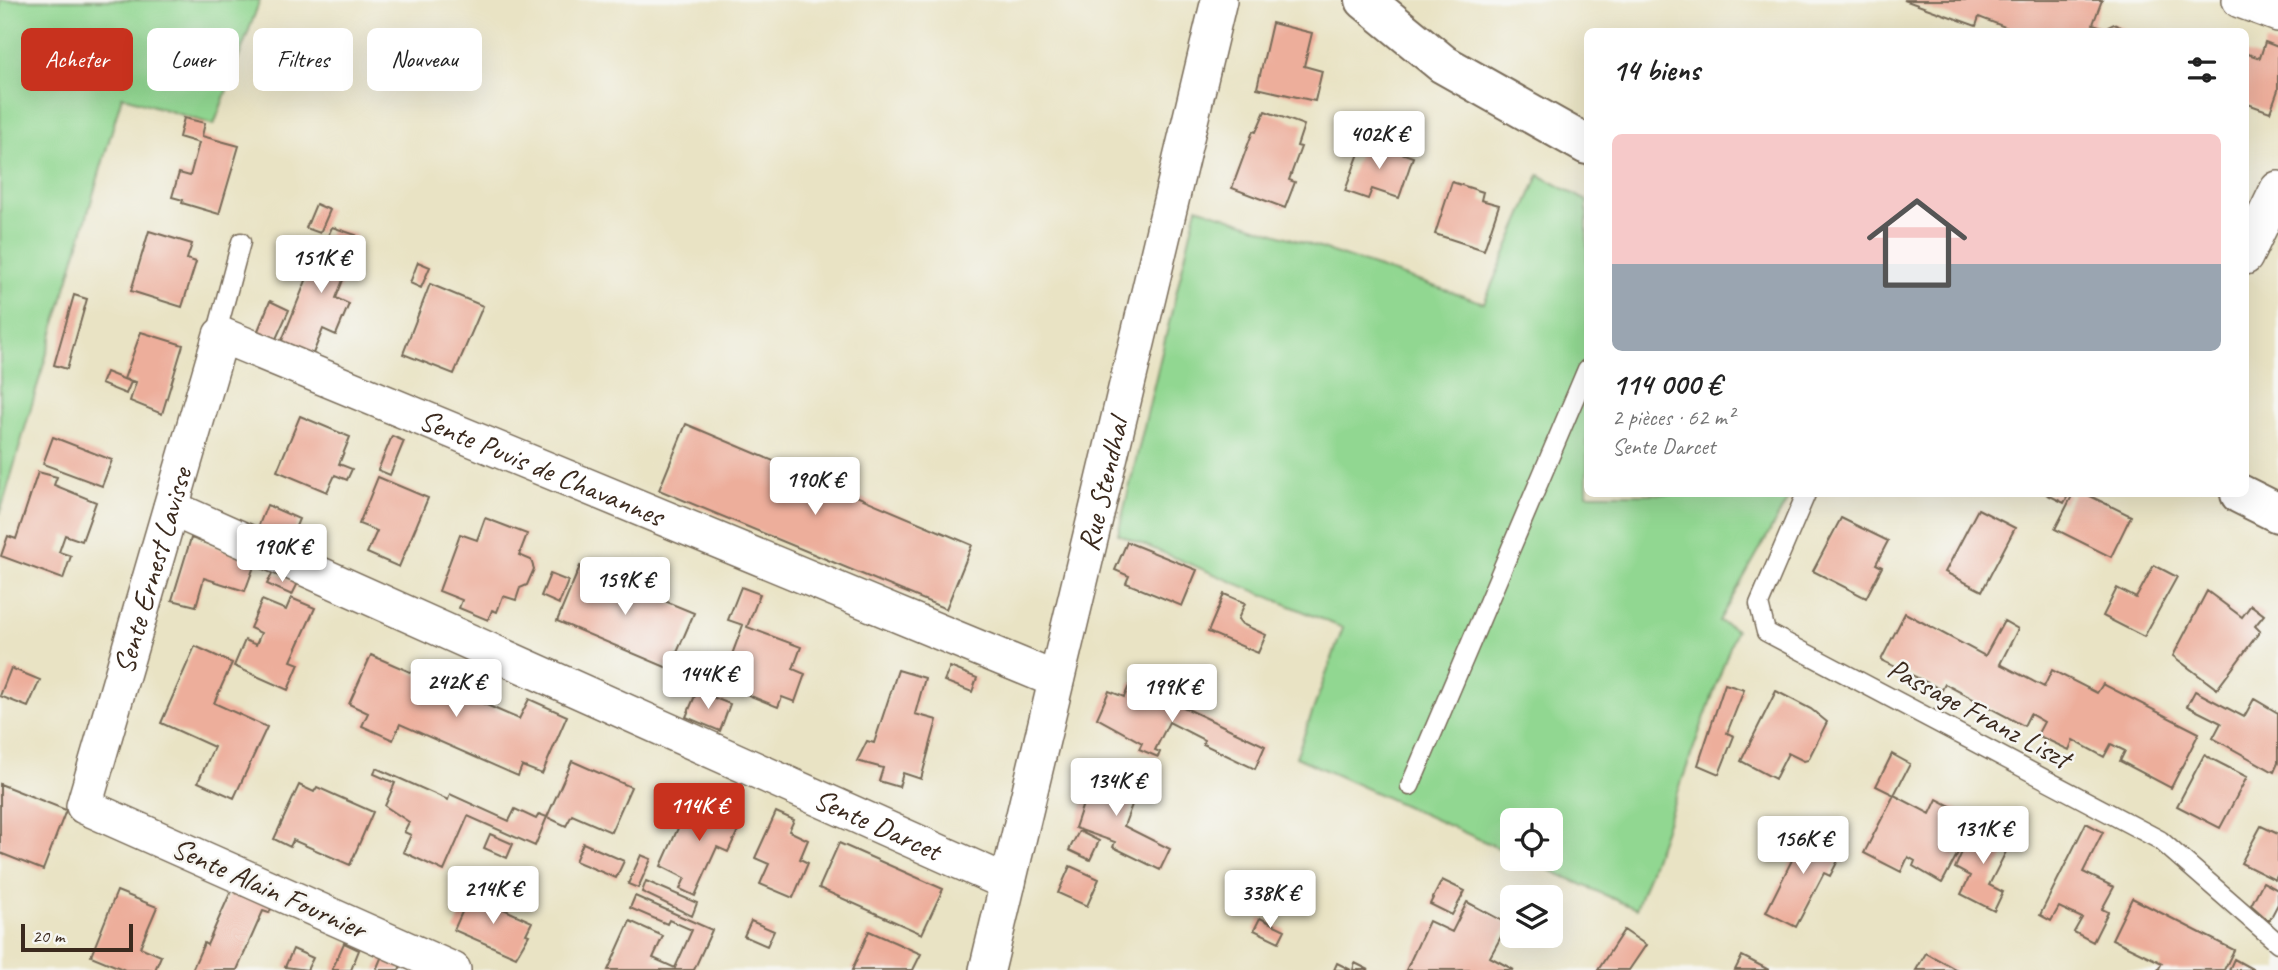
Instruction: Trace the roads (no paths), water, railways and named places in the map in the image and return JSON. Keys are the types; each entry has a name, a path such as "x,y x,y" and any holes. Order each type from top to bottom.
{"street":[{"name":"Rue Stendhal","path":"987,970 1219,0"},
{"path":"1365,0 1443,64 1584,143"},
{"path":"2241,0 2278,14"},
{"path":"2249,249 2278,189"},
{"name":"Sente Puvis de Chavannes","path":"221,335 1056,680"},
{"name":"Sente Ernest Lavisse","path":"84,806 221,335"},
{"path":"2245,497 2278,513"},
{"name":"Sente Darcet","path":"171,508 1009,883"},
{"name":"Sente Alain Fournier","path":"84,806 453,970"}],"lane":[{"path":"221,335 219,324 241,242"},
{"path":"1410,786 1584,376"},
{"name":"Passage Franz Liszt","path":"1805,497 1759,604 1766,632 2160,841 2278,943"}]}
